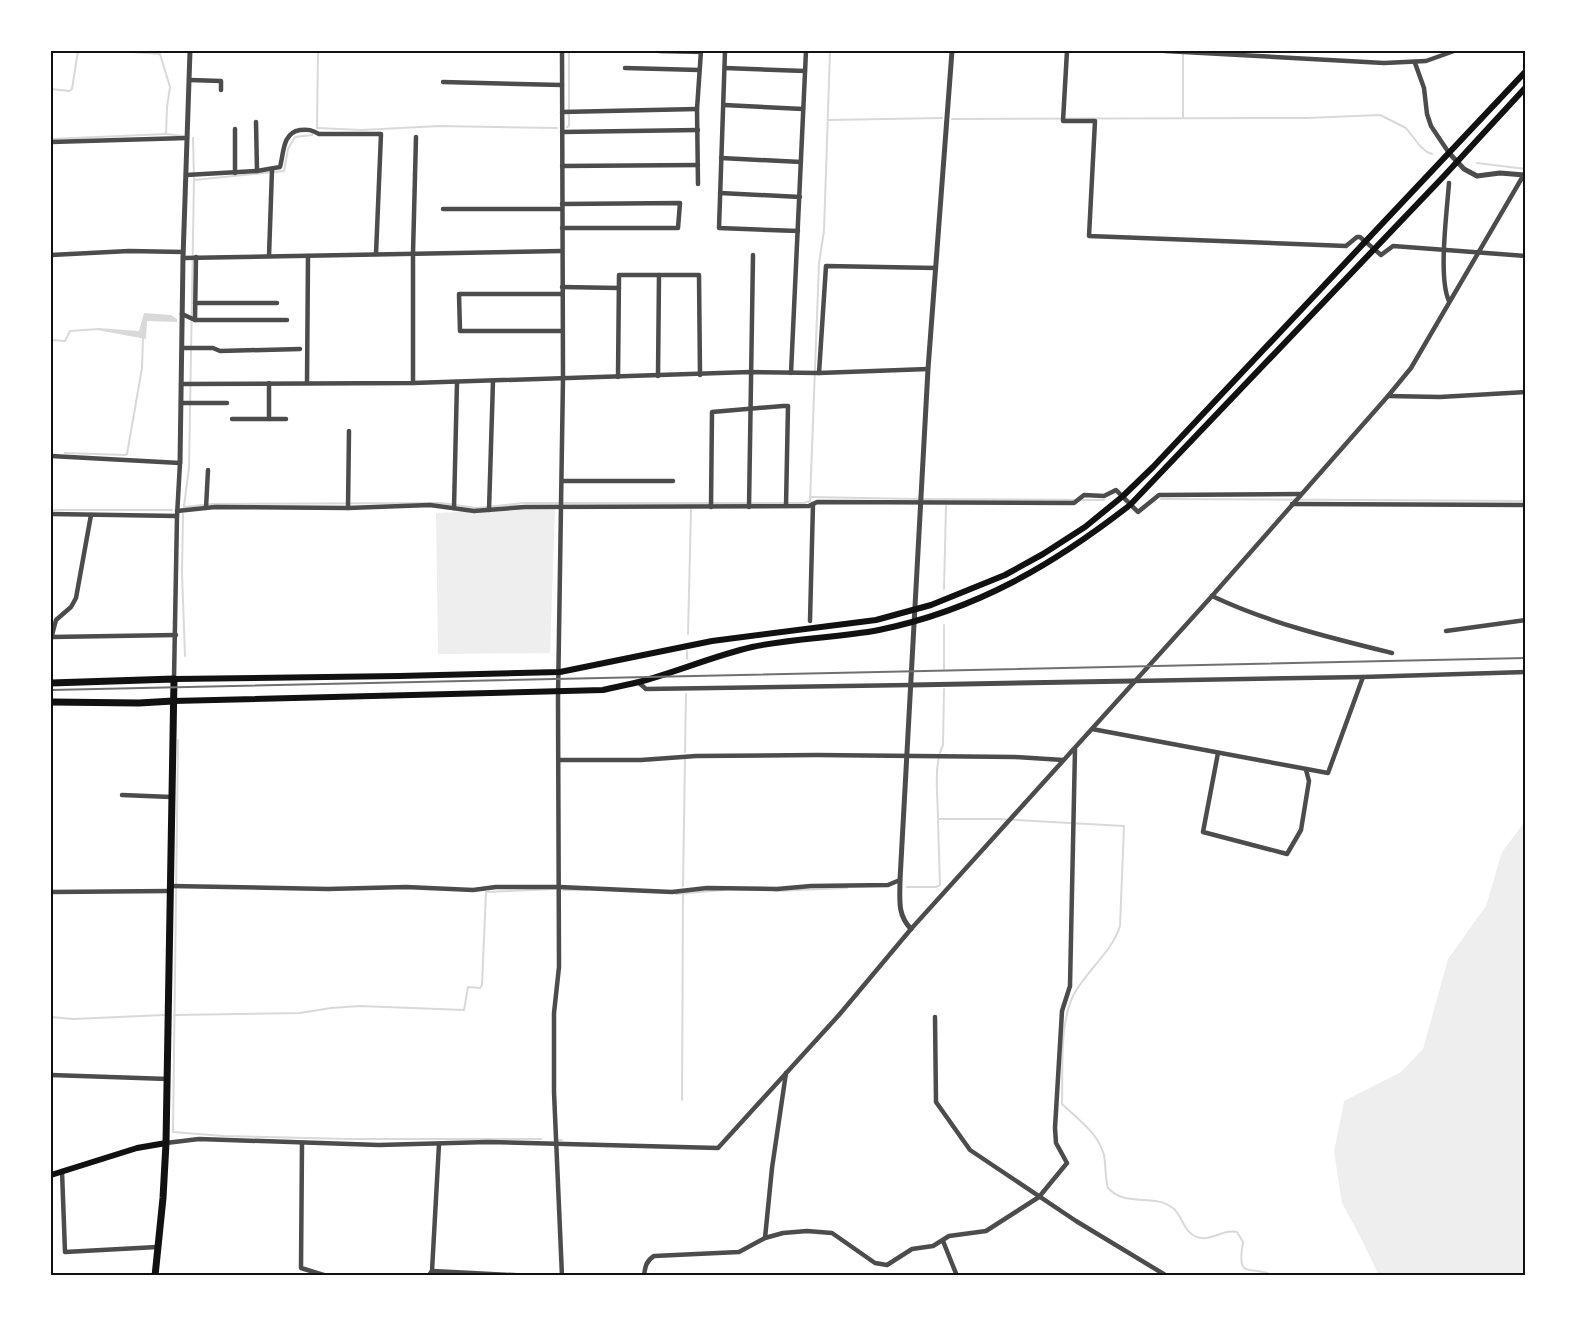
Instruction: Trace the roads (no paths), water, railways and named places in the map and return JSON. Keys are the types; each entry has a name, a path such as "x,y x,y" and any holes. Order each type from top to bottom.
{"main road":[{"path":"51,682 560,672 712,641 876,620 915,610 1005,575 1085,527 1123,496 1153,467 1526,71"},
{"path":"51,702 139,703 603,690 638,682 718,656 755,647 877,630 915,620 1008,586 1046,566 1130,506 1526,87"},
{"path":"155,1276 166,1143 174,887 171,797 174,679"},
{"path":"51,1174 137,1148 166,1143"}],"street":[{"path":"174,679 181,384 188,348 182,314 189,256 192,175 188,138 190,51"},
{"path":"562,51 562,85 567,112 562,132 563,378 559,692 559,967 554,1013 562,1276"},
{"path":"659,51 700,51 697,109 699,183"},
{"path":"725,51 719,228 798,231"},
{"path":"792,373 806,51"},
{"path":"911,929 904,922 899,909 900,880 928,369 952,51"},
{"path":"1067,51 1063,118 1095,121 1089,236 1346,246 1357,237 1382,255 1393,246 1526,256"},
{"path":"1166,51 1321,61 1415,63 1454,51"},
{"path":"1415,63 1424,88 1431,126 1449,153 1464,169 1477,176 1525,172"},
{"path":"625,68 699,70"},
{"path":"725,68 805,71"},
{"path":"190,80 220,81 221,90"},
{"path":"443,82 562,85"},
{"path":"723,105 803,109"},
{"path":"567,112 697,109"},
{"path":"256,122 257,171"},
{"path":"235,129 236,173"},
{"path":"192,175 272,172 280,167 285,145 290,134 295,131 311,129 319,134 381,134 376,254"},
{"path":"562,132 698,130"},
{"path":"413,383 416,137"},
{"path":"51,142 188,138"},
{"path":"722,158 801,162"},
{"path":"562,166 698,165"},
{"path":"270,256 272,172"},
{"path":"166,1143 199,1139 302,1143 488,1142 718,1148 839,1015 911,929 1212,596 1388,396 1411,368 1525,172"},
{"path":"1449,183 1444,251 1445,293 1449,301"},
{"path":"720,193 800,197"},
{"path":"443,209 680,203 678,228 562,228"},
{"path":"51,255 129,251 189,256 308,256 562,251"},
{"path":"749,504 753,255"},
{"path":"189,256 195,303 192,319"},
{"path":"307,383 308,256"},
{"path":"816,373 826,266 936,268"},
{"path":"618,377 619,275 699,274 700,375"},
{"path":"658,376 659,275"},
{"path":"562,287 619,288"},
{"path":"562,294 459,294 460,331 562,331"},
{"path":"195,303 277,303"},
{"path":"182,314 192,319 286,320"},
{"path":"188,348 213,348 220,351 300,349"},
{"path":"181,384 413,383 750,372 816,373 928,369"},
{"path":"490,508 493,381"},
{"path":"454,506 457,382"},
{"path":"269,383 269,419"},
{"path":"1388,396 1440,397 1526,392"},
{"path":"181,403 227,403"},
{"path":"711,504 712,412 788,406 786,504"},
{"path":"232,419 286,419"},
{"path":"348,505 350,431"},
{"path":"51,456 180,463"},
{"path":"206,506 208,470"},
{"path":"562,481 673,481"},
{"path":"51,514 177,514 206,506 454,506 474,511 490,508 562,505 786,504 809,506 816,502 920,500 1074,503 1084,495 1104,496 1116,490 1135,511 1139,512 1159,495 1526,505"},
{"path":"810,621 813,504"},
{"path":"91,514 76,598 56,620 51,637 176,635"},
{"path":"1212,596 1250,612 1310,632 1392,653"},
{"path":"1446,631 1526,620"},
{"path":"638,682 646,689 1363,677 1526,672"},
{"path":"1092,729 1328,773 1363,677"},
{"path":"644,1276 645,1265 654,1256 739,1252 765,1238 783,1233 807,1231 832,1233 864,1256 881,1265 887,1264 912,1249 933,1246 949,1236 986,1231 1039,1197 1067,1163 1056,1143 1054,1128 1062,1011 1070,986 1075,748"},
{"path":"1218,753 1203,832 1287,854 1301,830 1309,781 1306,770"},
{"path":"559,760 641,760 696,756 939,756 1064,760"},
{"path":"122,795 171,797"},
{"path":"51,892 174,887 328,889 406,887 473,890 496,887 559,887 672,892 707,888 777,889 888,885 900,880"},
{"path":"935,1017 936,1102 970,1150 1039,1197 1167,1276"},
{"path":"765,1238 772,1168 786,1073"},
{"path":"51,1075 168,1079"},
{"path":"302,1143 301,1268 327,1276"},
{"path":"408,1276 429,1275 432,1271 439,1144"},
{"path":"62,1171 65,1252 158,1247"},
{"path":"943,1241 957,1276"},
{"path":"432,1271 532,1276"}],"waterway":[{"path":"51,89 69,91 72,89 78,51"},
{"path":"118,51 160,54"},
{"path":"159,51 170,87 166,134 183,136"},
{"path":"317,128 318,51"},
{"path":"567,127 569,126 569,51"},
{"path":"184,507 212,504 441,503 477,508 524,503 804,503 810,501 819,263 824,231 830,51"},
{"path":"1183,52 1183,118"},
{"path":"952,119 1307,118 1380,115 1406,128 1420,146 1432,154"},
{"path":"828,120 942,118"},
{"path":"317,128 362,130 439,126 557,128"},
{"path":"194,180 284,171 288,149 295,137 313,133"},
{"path":"51,139 166,134"},
{"path":"184,506 189,468 193,138"},
{"path":"1477,163 1526,169"},
{"path":"51,340 65,341 70,331 99,329"},
{"path":"65,453 127,454 142,368 143,337"},
{"path":"810,497 1104,500"},
{"path":"1161,499 1526,501"},
{"path":"944,589 946,506"},
{"path":"51,510 172,510"},
{"path":"688,634 691,510"},
{"path":"183,514 182,573 185,656"},
{"path":"944,625 944,669"},
{"path":"687,651 687,659"},
{"path":"944,689 943,745 937,772 938,819 999,819 1124,826 1120,926 1105,953 1074,994 1066,1018 1063,1048 1062,1104 1087,1127 1101,1147 1108,1188 1123,1197 1157,1201 1173,1208 1187,1230 1195,1236 1205,1238 1232,1231 1237,1232 1243,1242 1241,1255 1244,1267 1247,1270 1266,1272 1274,1276"},
{"path":"685,752 686,694"},
{"path":"178,740 173,1132 224,1136 349,1139 541,1139"},
{"path":"683,886 685,759"},
{"path":"907,887 940,885 938,821"},
{"path":"775,891 847,888"},
{"path":"174,1015 300,1013 360,1006 464,1010 468,987 480,988 482,985 486,892 555,889"},
{"path":"563,890 587,890"},
{"path":"676,894 724,890"},
{"path":"682,1100 683,893"},
{"path":"51,1017 73,1019 164,1015"},
{"path":"606,1276 618,1276"}],"railway":[{"path":"51,690 1526,658"}]}
